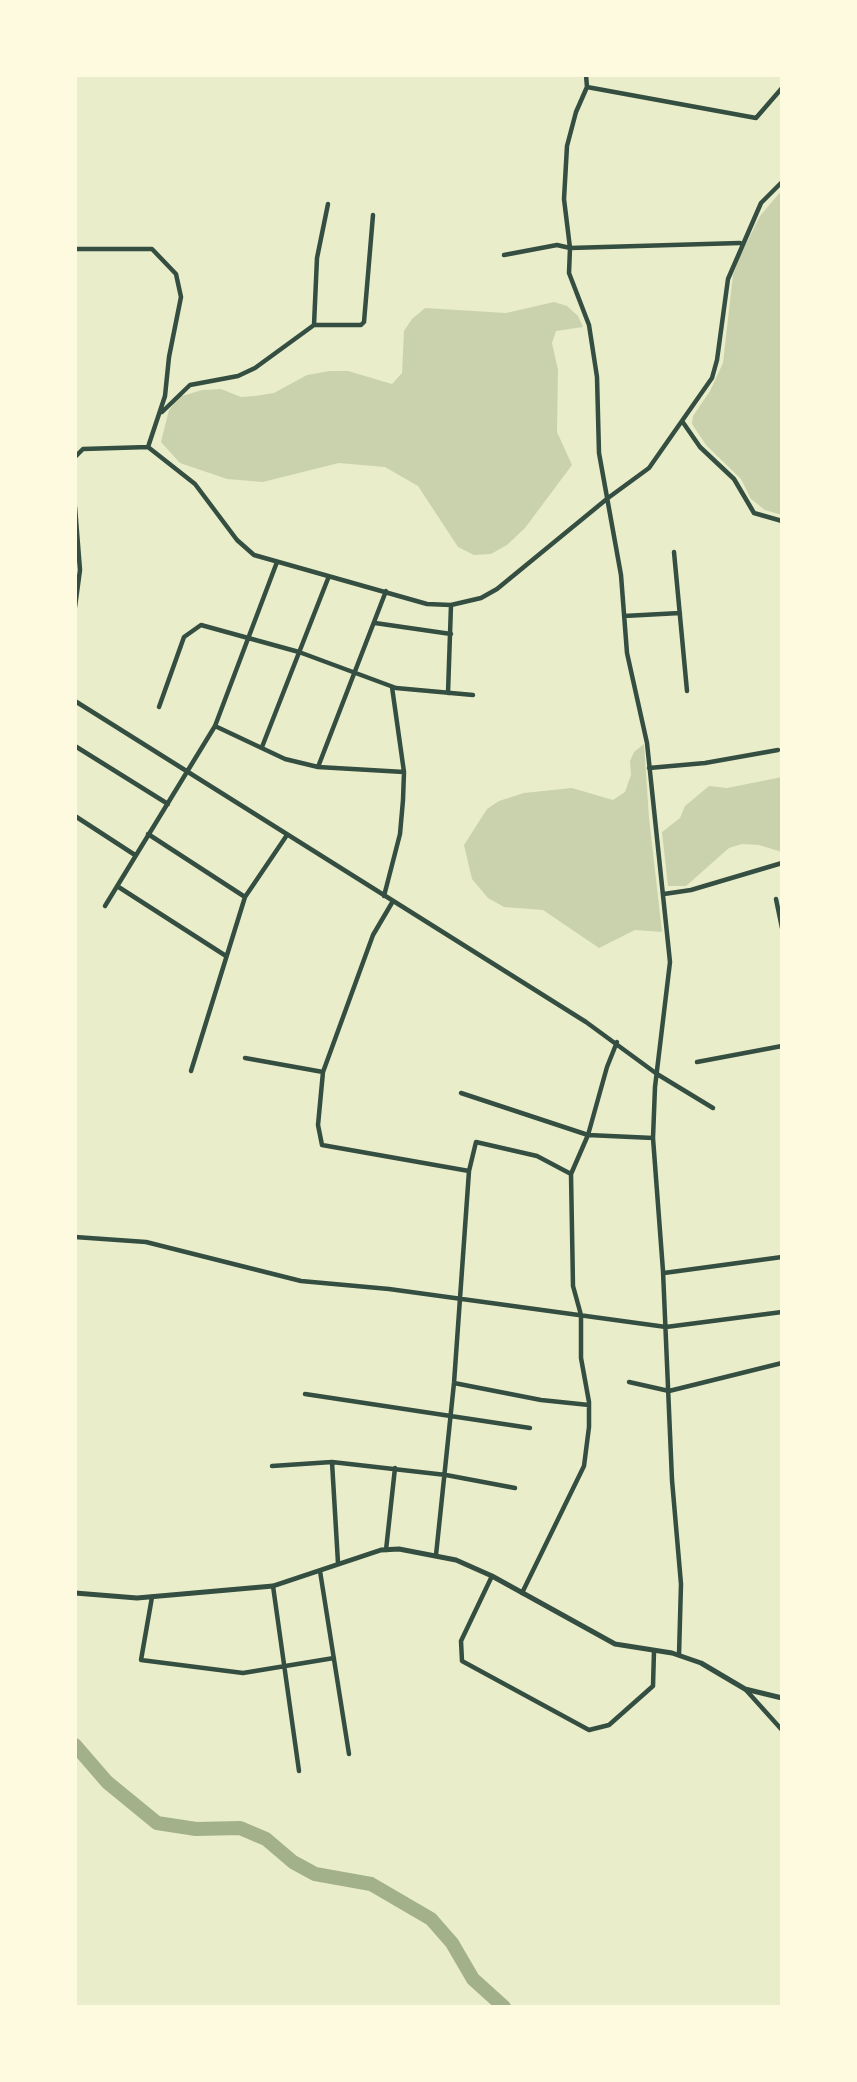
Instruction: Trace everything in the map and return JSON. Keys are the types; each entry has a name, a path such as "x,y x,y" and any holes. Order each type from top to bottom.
{"street":[{"path":"586,75 587,87 576,112 567,146 564,198 570,247 569,273 572,287 589,325 597,377 599,453 608,498 627,653 649,768 670,962 657,1074 653,1138 667,1327 672,1480 681,1584 679,1655"},
{"path":"587,87 756,118 782,88"},
{"path":"75,457 83,449 148,447 205,495 244,547 254,555 427,604 451,605 481,598 497,589 649,468 712,378 728,279 740,243 761,203 782,182"},
{"path":"314,325 317,258 328,204"},
{"path":"162,412 190,384 238,376 255,368 314,325 355,328 364,322 373,215"},
{"path":"504,254 557,245 570,247 740,243"},
{"path":"75,250 152,249 176,274 181,297 162,412 148,447"},
{"path":"682,421 700,447 734,479 754,513 781,521 782,531"},
{"path":"75,507 80,570 75,607"},
{"path":"674,552 687,691"},
{"path":"105,906 215,726 251,637 277,562"},
{"path":"262,747 328,576"},
{"path":"318,767 386,591"},
{"path":"448,693 451,605"},
{"path":"624,616 680,613"},
{"path":"375,623 451,634"},
{"path":"159,707 184,637 201,625 299,652 393,687 473,695"},
{"path":"384,896 400,834 404,772 393,687"},
{"path":"75,701 617,1042 657,1074 713,1108"},
{"path":"215,726 285,759 318,767 404,772"},
{"path":"75,746 167,804"},
{"path":"649,768 705,763 778,750"},
{"path":"75,816 135,855"},
{"path":"148,834 245,897"},
{"path":"191,1071 245,897 287,835"},
{"path":"664,894 691,890 782,863"},
{"path":"117,886 226,956"},
{"path":"776,899 782,928"},
{"path":"393,901 373,935 323,1072 318,1125 322,1145 469,1171"},
{"path":"522,1593 584,1466 589,1405 581,1358 581,1315 573,1286 571,1174 588,1135 607,1067 617,1042"},
{"path":"697,1062 782,1046"},
{"path":"245,1058 323,1072"},
{"path":"461,1093 588,1135 653,1138"},
{"path":"436,1555 454,1383 469,1171 476,1142 537,1156 571,1174"},
{"path":"75,1237 146,1242 301,1281 389,1289 667,1327 782,1312"},
{"path":"663,1273 782,1257"},
{"path":"629,1381 669,1391 782,1363"},
{"path":"454,1383 541,1400 589,1405"},
{"path":"305,1394 530,1428"},
{"path":"272,1466 332,1462 446,1475 515,1488"},
{"path":"332,1462 338,1563"},
{"path":"386,1550 396,1468"},
{"path":"75,1593 115,1599 273,1586 338,1563 386,1550 436,1555 492,1576 615,1644 679,1655 701,1662 745,1689 782,1730"},
{"path":"320,1571 349,1754"},
{"path":"492,1576 461,1641 462,1661 589,1730 609,1725 653,1686 656,1668 653,1651"},
{"path":"273,1586 299,1771"},
{"path":"152,1597 141,1660 243,1673 334,1658"},
{"path":"745,1689 782,1698"}],"green space":[{"path":"782,190 782,515 765,510 751,499 741,479 706,445 692,424 693,416 710,391 723,363 733,275 740,256 760,216"},
{"path":"554,302 567,306 578,316 583,327 556,331 552,343 558,370 557,432 572,465 525,528 507,545 491,554 474,555 458,547 418,486 385,467 339,463 263,482 227,479 180,463 161,442 169,410 179,397 202,390 221,389 241,397 255,396 274,393 307,375 330,371 348,371 392,384 402,373 404,331 412,319 425,308 506,313"},
{"path":"644,744 662,932 635,930 599,948 543,910 504,907 488,898 472,879 464,845 487,809 499,801 524,793 572,788 613,800 625,792 631,775 630,761 634,752"},
{"path":"782,777 782,852 759,845 742,844 729,848 686,886 668,886 662,832 680,818 685,806 709,786 727,788"}],"waterway":[{"path":"75,1745 107,1782 157,1823 196,1829 240,1828 266,1839 293,1862 315,1874 371,1884 431,1919 452,1943 473,1979 504,2007"}]}
